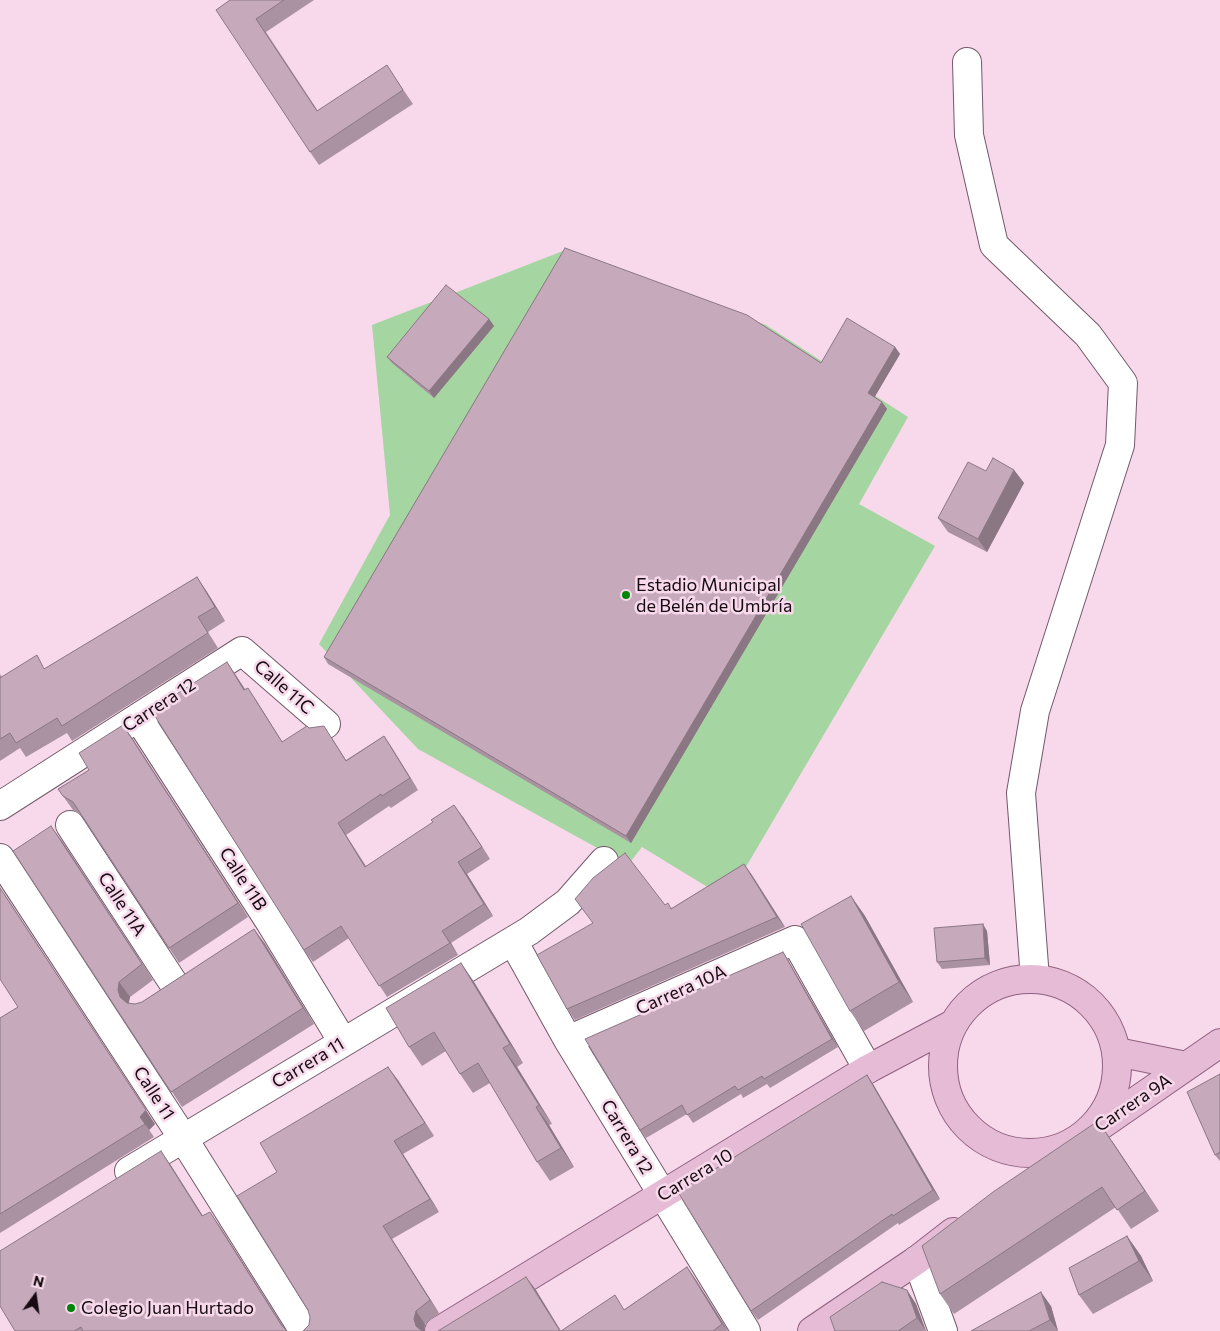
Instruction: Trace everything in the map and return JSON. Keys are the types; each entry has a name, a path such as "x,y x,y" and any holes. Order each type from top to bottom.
{"main road":[{"path":"1035,979 1064,985 1089,1001 1108,1025 1117,1052 1117,1079 1110,1104 1095,1126 1074,1142 1048,1152 1020,1153 993,1145 969,1128 952,1106 943,1079 944,1051 953,1024 968,1004 987,990 1010,981 1035,979"},
{"name":"Carrera 10","path":"439,1331 868,1069 953,1024"},
{"name":"Carrera 9A","path":"1024,1178 1220,1043"},
{"name":"Carrera 9A","path":"1117,1052 1186,1066"},
{"path":"812,1331 917,1260 970,1219"}],"street":[{"path":"967,62 969,135 994,245 1088,335 1123,383 1120,445 1035,712 1021,793 1035,979"},
{"name":"Carrera 12","path":"0,806 242,650"},
{"name":"Calle 11C","path":"242,650 326,724"},
{"name":"Calle 11B","path":"139,718 270,922 344,1042"},
{"name":"Calle 11A","path":"70,825 174,984"},
{"name":"Calle 11","path":"0,858 183,1138 304,1331"},
{"name":"Carrera 11","path":"108,1184 513,941 568,902 604,861"},
{"path":"246,938 270,922"},
{"name":"Carrera 10A","path":"568,1040 795,940 868,1069"},
{"name":"Carrera 12","path":"513,941 568,1040 746,1331"},
{"path":"151,999 198,968"},
{"path":"917,1260 943,1331"}],"green space":[{"name":"Estadio Municipal de Belén de Umbría","path":"563,251 766,325 908,417 859,504 935,546 727,899 642,847 628,865 418,749 319,644 390,515 372,325"}],"building":[{"path":"230,0 284,0 256,19 317,111 387,65 403,90 310,152 216,10"},
{"name":"Estadio Municipal de Belén de Umbría","path":"565,248 747,315 821,363 847,318 895,347 868,393 882,402 626,836 324,657"},
{"path":"446,285 489,319 429,391 387,357"},
{"path":"993,458 1014,470 978,539 938,518 968,462 986,471"},
{"path":"197,577 215,607 198,617 208,633 62,726 57,718 16,743 10,733 0,739 0,678 37,655 44,669"},
{"path":"227,662 244,690 248,688 282,742 307,726 309,728 324,726 346,761 384,736 410,778 382,796 381,794 338,823 365,867 433,822 431,820 454,805 482,847 458,862 484,904 442,931 450,943 379,986 341,926 304,950 151,710"},
{"path":"123,725 238,903 169,948 73,802 63,796 58,789 89,770 79,753"},
{"path":"51,826 142,964 119,982 118,990 120,997 127,1003 135,1004 142,1002 254,929 303,1008 171,1092 13,851"},
{"path":"625,853 665,905 668,903 671,909 744,864 777,917 567,1009 537,955 593,923 575,899 593,878"},
{"path":"0,888 146,1110 140,1117 145,1124 0,1214 0,1018 18,1007 0,979"},
{"path":"851,896 899,982 850,1011 801,924"},
{"path":"983,924 985,958 937,962 934,928"},
{"path":"783,952 832,1039 764,1079 762,1076 738,1090 735,1086 687,1115 682,1105 640,1130 585,1039"},
{"path":"461,963 510,1044 503,1048 539,1105 536,1107 561,1148 537,1162 478,1063 460,1074 434,1032 409,1047 386,1008"},
{"path":"388,1067 425,1123 394,1141 430,1199 383,1226 430,1300 416,1311 414,1319 416,1326 422,1331 303,1331 309,1325 310,1317 308,1310 237,1196 277,1172 260,1143"},
{"path":"1220,1074 1220,1152 1215,1155 1187,1092"},
{"path":"867,1075 933,1190 893,1216 892,1214 751,1311 678,1192"},
{"path":"1098,1121 1145,1191 1117,1210 1102,1187 940,1294 922,1246 993,1192"},
{"path":"161,1151 202,1216 210,1212 287,1331 83,1331 81,1327 74,1331 15,1331 0,1306 0,1251"},
{"path":"1127,1236 1139,1261 1079,1295 1069,1268"},
{"path":"687,1267 722,1324 713,1331 561,1331 615,1295 624,1310"},
{"path":"526,1277 560,1331 438,1331"},
{"path":"882,1282 907,1290 917,1318 898,1331 835,1331 830,1317"},
{"path":"1041,1292 1050,1320 1029,1331 971,1331"}],"place":[{"name":"Estadio Municipal de Belén de Umbría","path":"626,595"},
{"name":"Colegio Juan Hurtado","path":"71,1308"}]}
